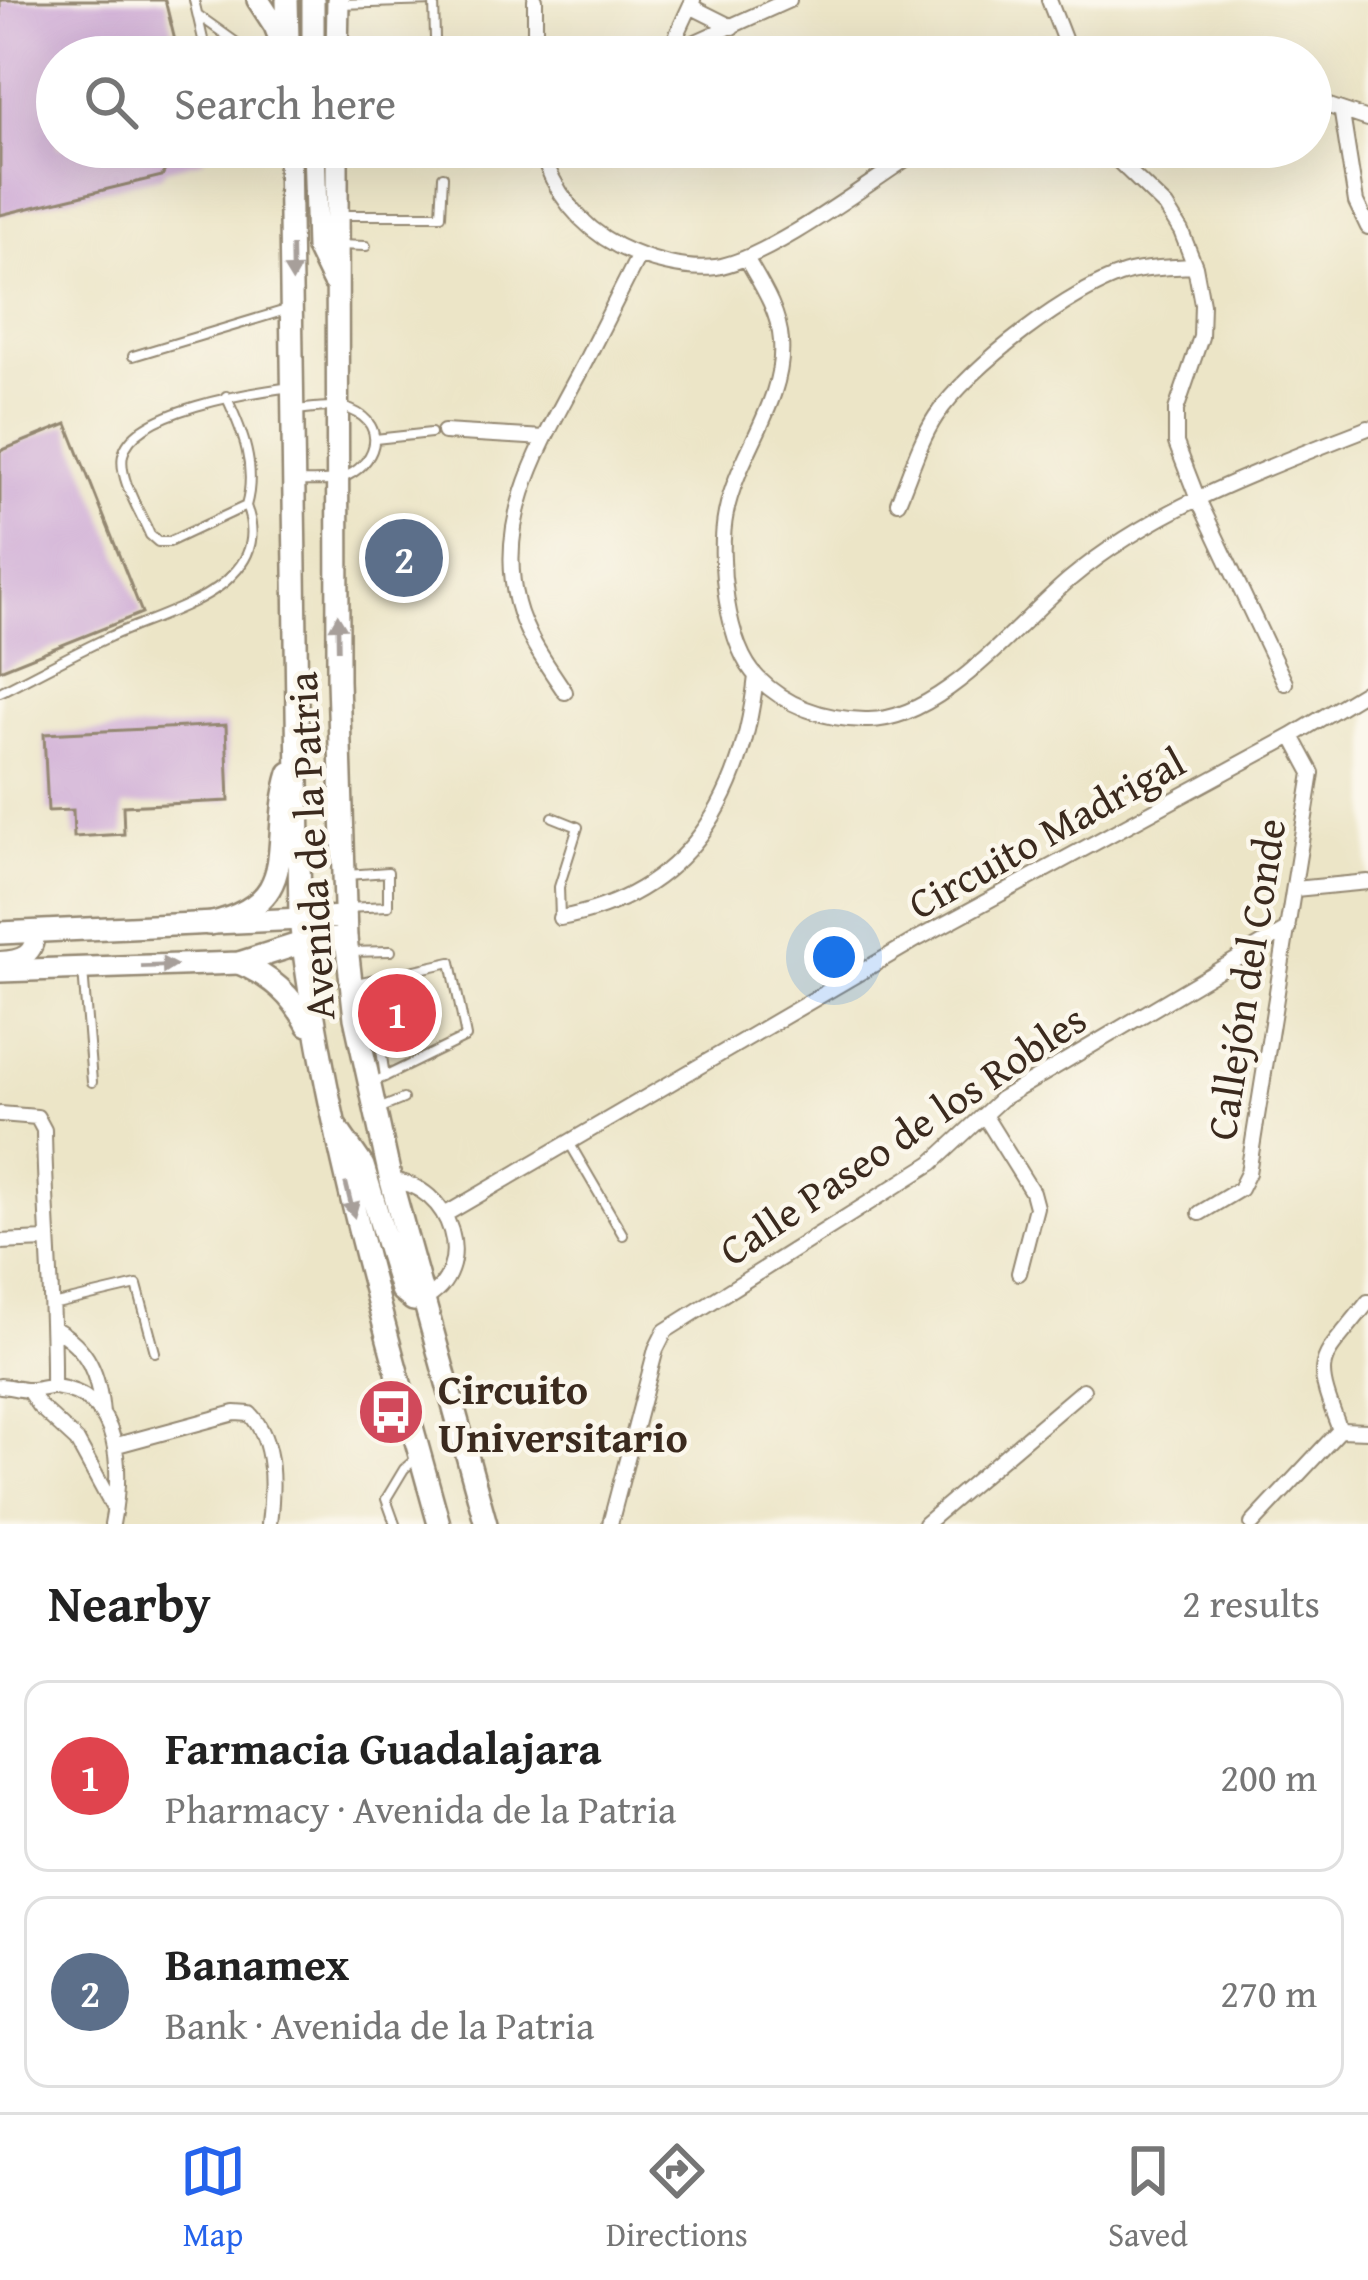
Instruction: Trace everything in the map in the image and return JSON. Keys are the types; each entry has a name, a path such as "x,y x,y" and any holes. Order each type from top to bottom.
{"main road":[{"path":"258,0 279,36"},
{"path":"287,0 288,36"},
{"path":"313,0 313,36"},
{"path":"338,2 338,36"},
{"name":"Avenida de la Patria","path":"290,168 301,931 331,1123 439,1524"},
{"path":"315,168 317,248 336,287"},
{"name":"Avenida de la Patria","path":"337,168 336,480 345,929 361,982 376,1081 374,1111 486,1524"},
{"path":"209,924 251,910 275,882 281,865 281,809 297,755"},
{"path":"0,933 209,924 301,931 345,929"},
{"path":"0,971 239,963 301,931"},
{"path":"239,963 276,983 295,1003 309,1026 320,1064"},
{"path":"331,1123 363,1166 401,1291 412,1300 424,1300"}],"street":[{"path":"535,36 536,0"},
{"path":"711,36 789,0"},
{"path":"1049,0 1063,36"},
{"path":"677,36 693,4 732,27"},
{"path":"1332,109 1368,119"},
{"path":"1342,114 1356,202 1368,226"},
{"path":"548,168 576,214 601,236 639,255 694,268 746,258 890,168"},
{"path":"1125,168 1166,208 1195,266 1202,304 1201,337 1174,421 1176,443 1285,683"},
{"path":"565,692 518,606 512,569 513,522 544,437 639,255"},
{"path":"746,258 767,296 782,343 774,389 726,512 724,584 734,626 756,676 786,700 830,719 876,721 913,709 946,690 1072,577 1114,547 1197,497 1368,428"},
{"path":"898,502 934,418 956,390 1055,309 1094,285 1129,272 1195,266"},
{"path":"437,433 544,437"},
{"path":"560,918 621,900 658,878 692,849 720,809 738,764 756,676"},
{"name":"Circuito Madrigal","path":"446,1214 919,938 1368,691"},
{"name":"Callejón del Conde","path":"1200,1213 1240,1190 1248,1173 1312,773 1292,736"},
{"path":"1295,889 1368,882"},
{"name":"Calle Paseo de los Robles","path":"610,1524 656,1349 665,1331 932,1163 1001,1100 1288,929"},
{"path":"0,961 25,957 35,943 35,931"},
{"path":"0,1114 37,1117 44,1130 53,1386"},
{"path":"984,1115 1032,1192 1036,1207 1019,1273"},
{"path":"391,1181 418,1189 446,1214 454,1235 448,1277 437,1293 424,1300"},
{"path":"0,1242 45,1240"},
{"path":"1340,1430 1322,1385 1322,1362 1368,1302"},
{"path":"53,1328 81,1348 100,1384 102,1414 118,1452 113,1517"},
{"path":"0,1386 29,1391 53,1386 84,1398 102,1414"},
{"path":"925,1524 1083,1390"},
{"path":"29,1391 77,1441 94,1467 113,1517"},
{"path":"94,1467 118,1452 235,1413 250,1414 261,1425 272,1486 269,1524"},
{"path":"1252,1524 1340,1430 1368,1431"}],"lane":[{"path":"194,0 202,36"},
{"path":"338,2 434,1 435,36"},
{"path":"198,15 227,36"},
{"path":"336,215 441,215 443,176"},
{"path":"336,245 366,246"},
{"path":"133,356 293,308"},
{"path":"0,692 216,589 245,558 253,538 246,506 251,487 249,458 226,396"},
{"path":"246,506 169,542 158,542 150,535 122,467 123,451 133,435 226,396 294,398 349,410 369,422 375,439 371,458 358,471 336,480 293,481"},
{"path":"375,439 437,433"},
{"path":"553,817 578,826 559,886 560,918"},
{"path":"343,875 388,872 388,906 345,929"},
{"path":"345,929 391,951"},
{"path":"361,982 451,962 466,1037 376,1081"},
{"path":"83,968 92,1082"},
{"path":"374,1111 403,1099"},
{"path":"570,1144 623,1235"},
{"path":"50,1305 137,1285 155,1352"},
{"path":"395,1524 386,1498 404,1468 420,1455"}],"building":[{"path":"0,0 165,0 174,36 36,36 36,168 173,168 162,176 0,215"},
{"path":"67,424 142,613 0,670 0,451"},
{"path":"226,725 229,801 123,806 124,834 74,837 73,810 48,811 44,734"}],"place":[{"name":"Banamex","path":"404,558"},
{"name":"Farmacia Guadalajara","path":"397,1013"},
{"name":"Circuito Universitario","path":"391,1412"}]}
